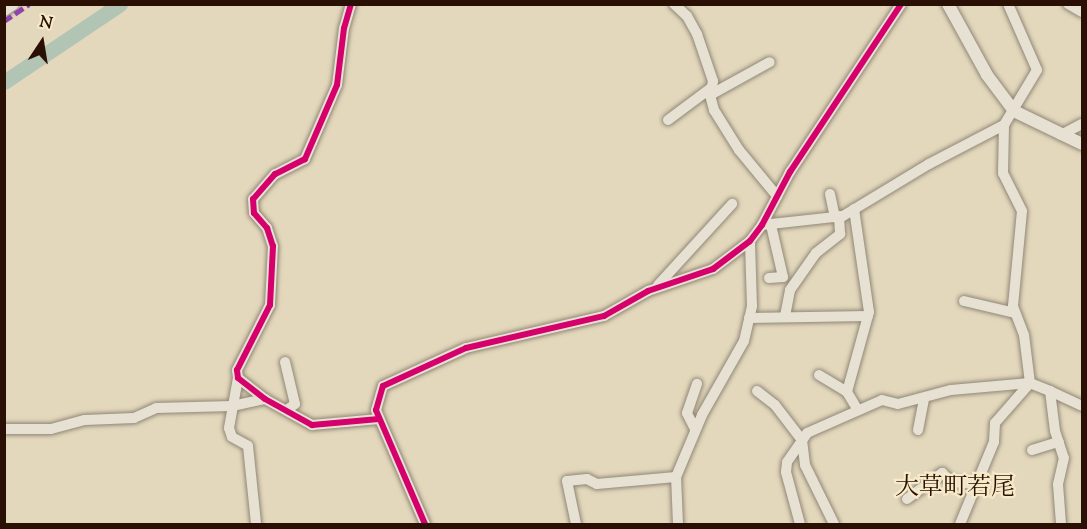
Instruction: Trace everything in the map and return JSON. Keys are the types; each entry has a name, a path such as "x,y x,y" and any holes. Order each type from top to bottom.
{"street":[{"path":"4,10 13,4"},
{"path":"256,525 249,446 232,437 232,406 238,378 237,370 270,305 273,246 267,228 254,213 253,199 274,174 305,159 337,85 351,4"},
{"path":"674,4 687,16 697,34 710,68 714,110 739,150 777,196"},
{"path":"425,525 379,419 378,396 390,382 466,348 604,316 653,289 713,269 750,241 766,225 777,196 901,4"},
{"path":"948,4 987,75 1014,111 1083,144"},
{"path":"766,225 837,217 1004,125 1037,70 1008,4"},
{"path":"1068,4 1083,12"},
{"path":"668,120 711,92 770,62"},
{"path":"1061,135 1083,124"},
{"path":"959,524 974,484 994,442 995,423 1030,383 1024,335 1015,313 1022,211 1003,173 1004,125"},
{"path":"785,316 790,290 816,253 840,234 830,194"},
{"path":"653,289 732,204"},
{"path":"847,392 868,316 854,209"},
{"path":"766,225 783,277 769,278"},
{"path":"678,525 676,477 695,429 744,341 749,318 750,241"},
{"path":"964,301 1015,313"},
{"path":"749,318 868,316"},
{"path":"285,362 295,404 288,409"},
{"path":"819,375 847,392 858,410"},
{"path":"238,378 265,399 288,409 312,425 379,419"},
{"path":"800,525 786,472 788,462 807,433 858,410 882,400 898,404 924,399 951,390 1030,383 1083,406"},
{"path":"695,429 687,413 697,384"},
{"path":"757,391 775,405 802,440 805,465 834,525"},
{"path":"1050,391 1064,458 1058,484 1061,525"},
{"path":"4,429 51,429 85,420 111,422 134,418 156,408 232,406 265,399"},
{"path":"918,430 924,399"},
{"path":"1032,450 1059,442"},
{"path":"907,499 942,473 952,482 974,484"},
{"path":"576,525 567,481 587,479 597,484 676,477"}],"waterway":[{"path":"4,82 120,4"}],"marked path":[{"path":"4,21 29,4"}],"cycle path":[{"path":"351,4 344,28 337,85 305,159 275,174 253,199 254,213 267,228 273,246 270,305 237,370 238,378 265,399 312,425 379,419"},
{"path":"425,524 376,410 383,386 466,348 604,316 648,291 713,269 750,241 762,225 790,172 901,4"}],"district":[{"name":"大草町若尾","path":"955,489"}]}
